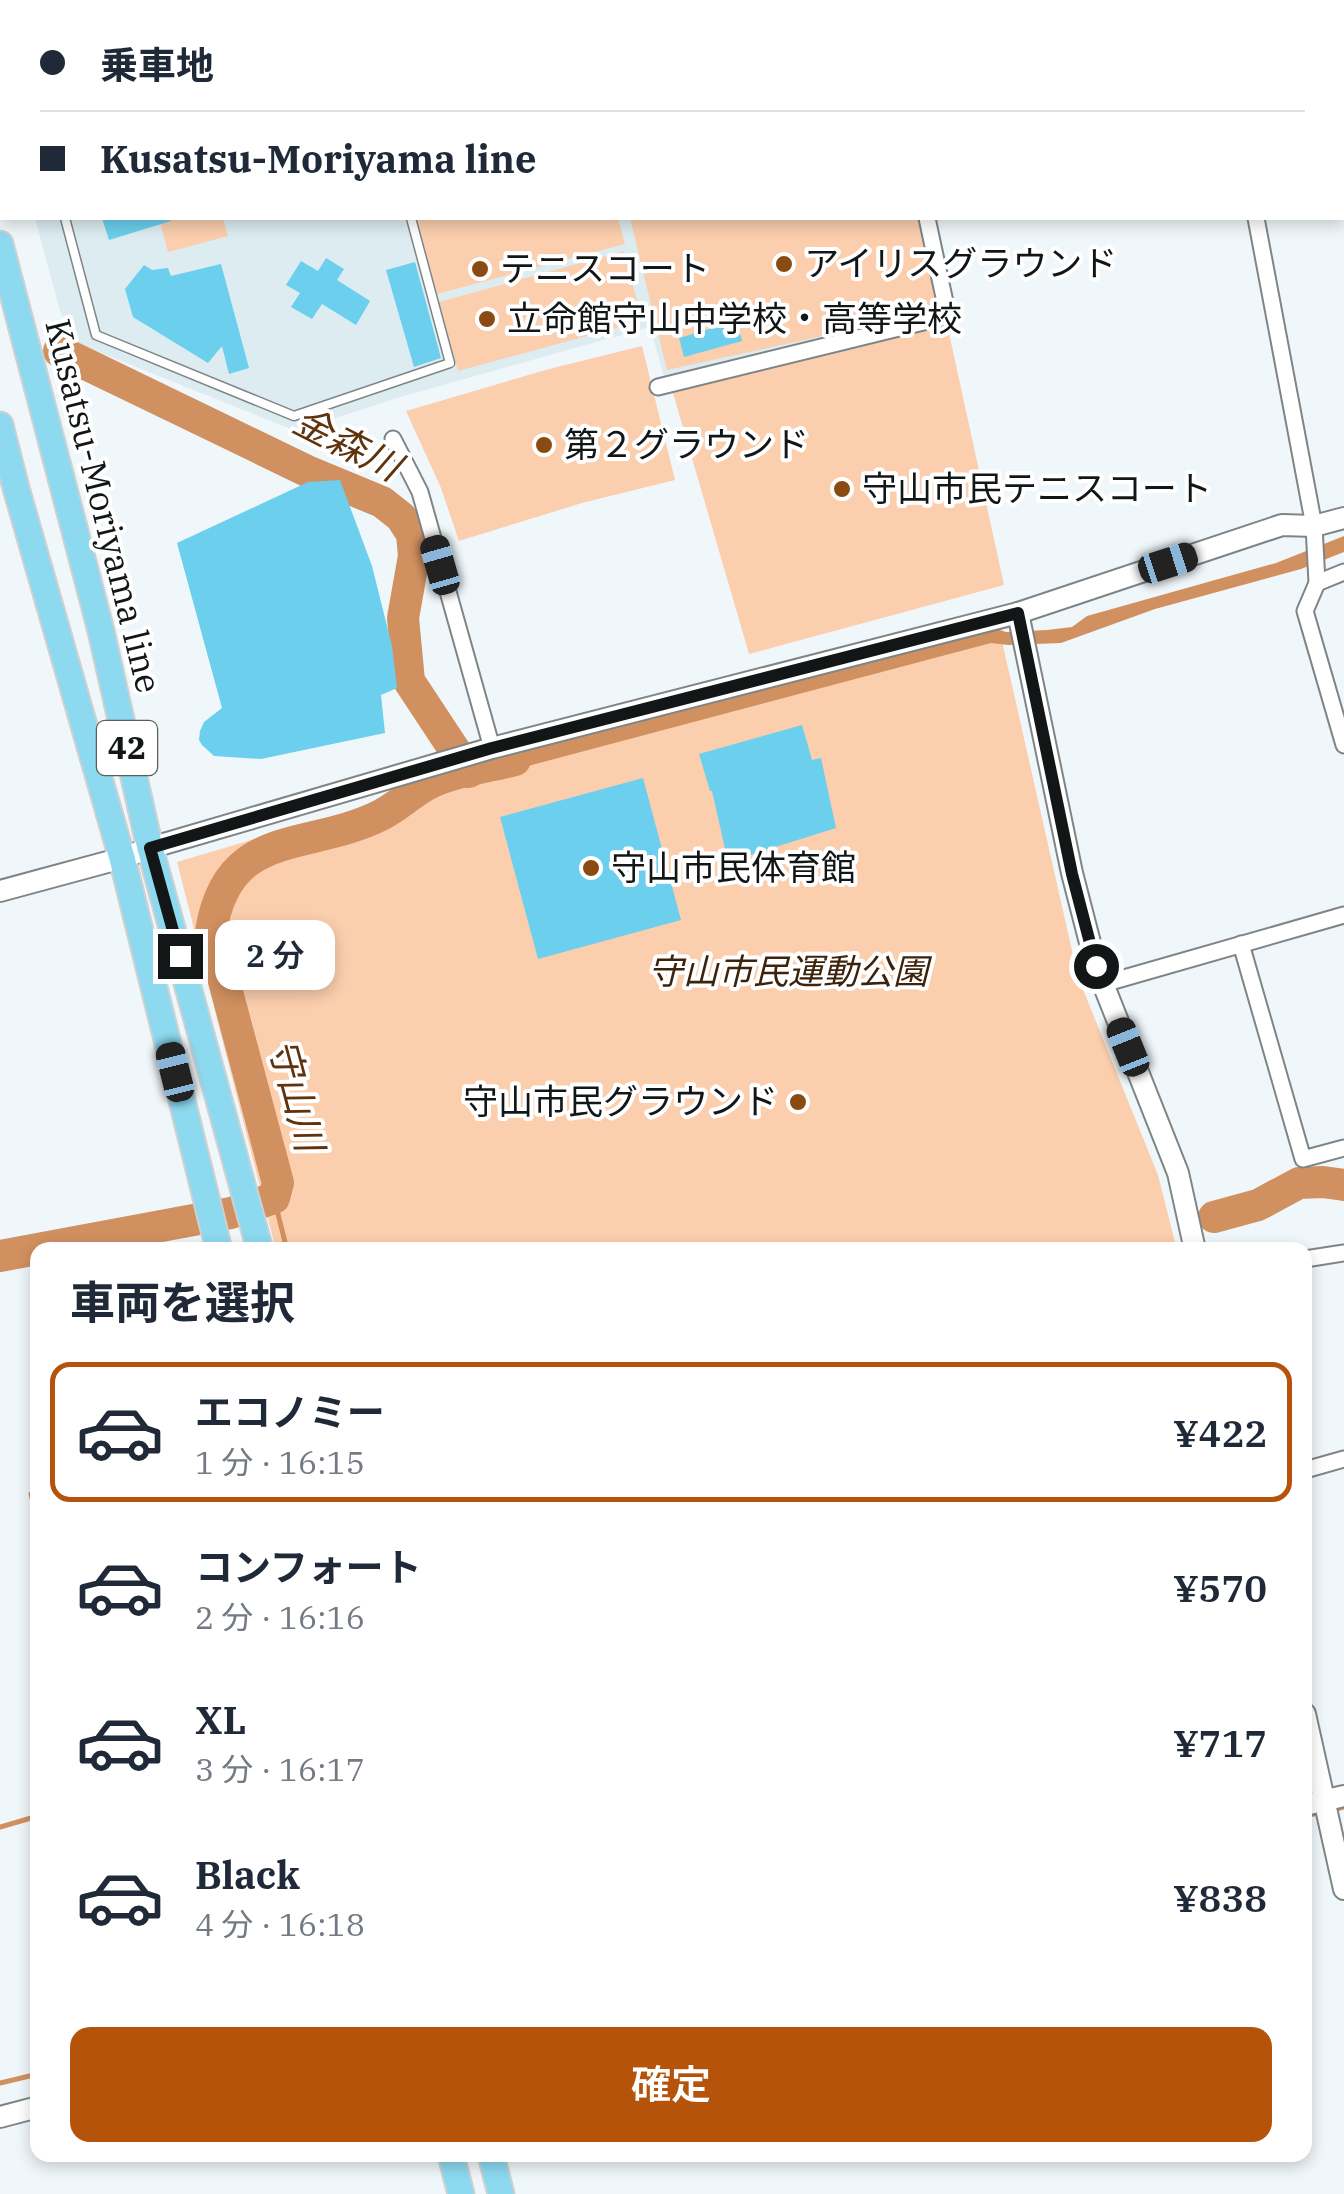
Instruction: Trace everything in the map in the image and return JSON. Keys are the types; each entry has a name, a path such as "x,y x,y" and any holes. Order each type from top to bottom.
{"main road":[{"name":"Kusatsu-Moriyama line","path":"0,244 4,276 100,632 150,848 258,1242"},
{"name":"Kusatsu-Moriyama line","path":"0,426 122,858 217,1242"},
{"path":"452,2162 461,2194"},
{"path":"492,2162 500,2194"}],"street":[{"path":"658,387 948,316 927,220"},
{"path":"1256,220 1314,526 1317,583 1305,610 1344,745"},
{"path":"393,439 420,492 484,751"},
{"path":"0,891 484,751 1018,613 1282,525 1314,526 1344,518"},
{"path":"1317,583 1344,572"},
{"path":"1018,613 1072,874 1096,966 1178,1173 1193,1242"},
{"path":"1327,687 1344,682"},
{"path":"1103,984 1344,915"},
{"path":"1241,944 1303,1158 1344,1148"},
{"path":"1312,1258 1344,1253"},
{"path":"1312,1468 1344,1459"},
{"path":"1312,1744 1344,1888"},
{"path":"0,2117 30,2109"}],"lane":[{"path":"66,220 96,335 294,416 450,363 413,220"}],"shaded area":[{"name":"立命館守山中学校・高等学校","path":"36,220 922,220 942,311 664,376 650,327 397,398 296,431 79,344 60,311"},
{"path":"1344,536 1344,552 1301,569 1155,609 1061,643 991,643 479,779 470,764 988,626 1006,632 1072,627 1087,616 1276,563"}],"green space":[{"path":"160,220 224,220 228,236 168,252"},
{"name":"テニスコート","path":"417,220 619,220 625,244 437,294"},
{"name":"アイリスグラウンド","path":"630,220 918,220 937,311 667,370"},
{"path":"624,251 642,321 458,371 439,302"},
{"name":"守山市民テニスコート","path":"947,324 1004,585 749,654 673,393"},
{"name":"第２グラウンド","path":"642,346 675,480 582,503 459,541 441,488 406,411"},
{"name":"守山市民運動公園","path":"997,619 1078,977 1158,1175 1175,1242 274,1242 177,862"}],"building":[{"path":"103,220 171,220 171,221 109,240"},
{"path":"326,258 344,269 337,280 370,301 356,325 322,304 312,319 291,307 300,293 286,285 301,261 318,271"},
{"path":"415,262 441,358 414,367 386,270"},
{"path":"221,264 249,368 229,374 222,346 208,363 133,317 125,289 144,265 152,270 168,268 171,276"},
{"path":"737,321 742,341 684,357 679,338"},
{"path":"340,480 372,566 392,646 397,688 381,695 385,733 261,759 214,756 199,740 200,731 204,722 222,708 177,543 308,482"},
{"path":"802,725 812,760 821,758 836,828 728,862 699,754"},
{"name":"守山市民体育館","path":"643,778 681,920 538,959 500,817"}],"waterway":[{"name":"金森川","path":"59,351 307,471 382,502 401,517 412,534 414,556 403,618 409,681 469,772"},
{"name":"守山川","path":"75,1242 231,1213 274,1198 278,1183 211,932 220,898 234,874 253,858 275,848 381,815 426,785 515,760"},
{"path":"1214,1217 1258,1205 1299,1183 1344,1185"},
{"name":"守山川","path":"274,1198 285,1242"},
{"name":"守山川","path":"0,1256 30,1250"},
{"path":"1332,1810 1344,1807"},
{"path":"1312,1814 1322,1812"},
{"name":"守山川","path":"0,1827 30,1818"},
{"path":"0,2083 30,2076"}],"place":[{"name":"アイリスグラウンド","path":"784,264"},
{"name":"テニスコート","path":"480,269"},
{"name":"立命館守山中学校・高等学校","path":"487,319"},
{"name":"第２グラウンド","path":"544,445"},
{"name":"守山市民テニスコート","path":"842,489"},
{"name":"守山市民体育館","path":"591,868"},
{"name":"守山市民グラウンド","path":"798,1102"}],"route":[{"path":"180,956 150,848 492,748 1018,613 1072,874 1096,966"}]}
